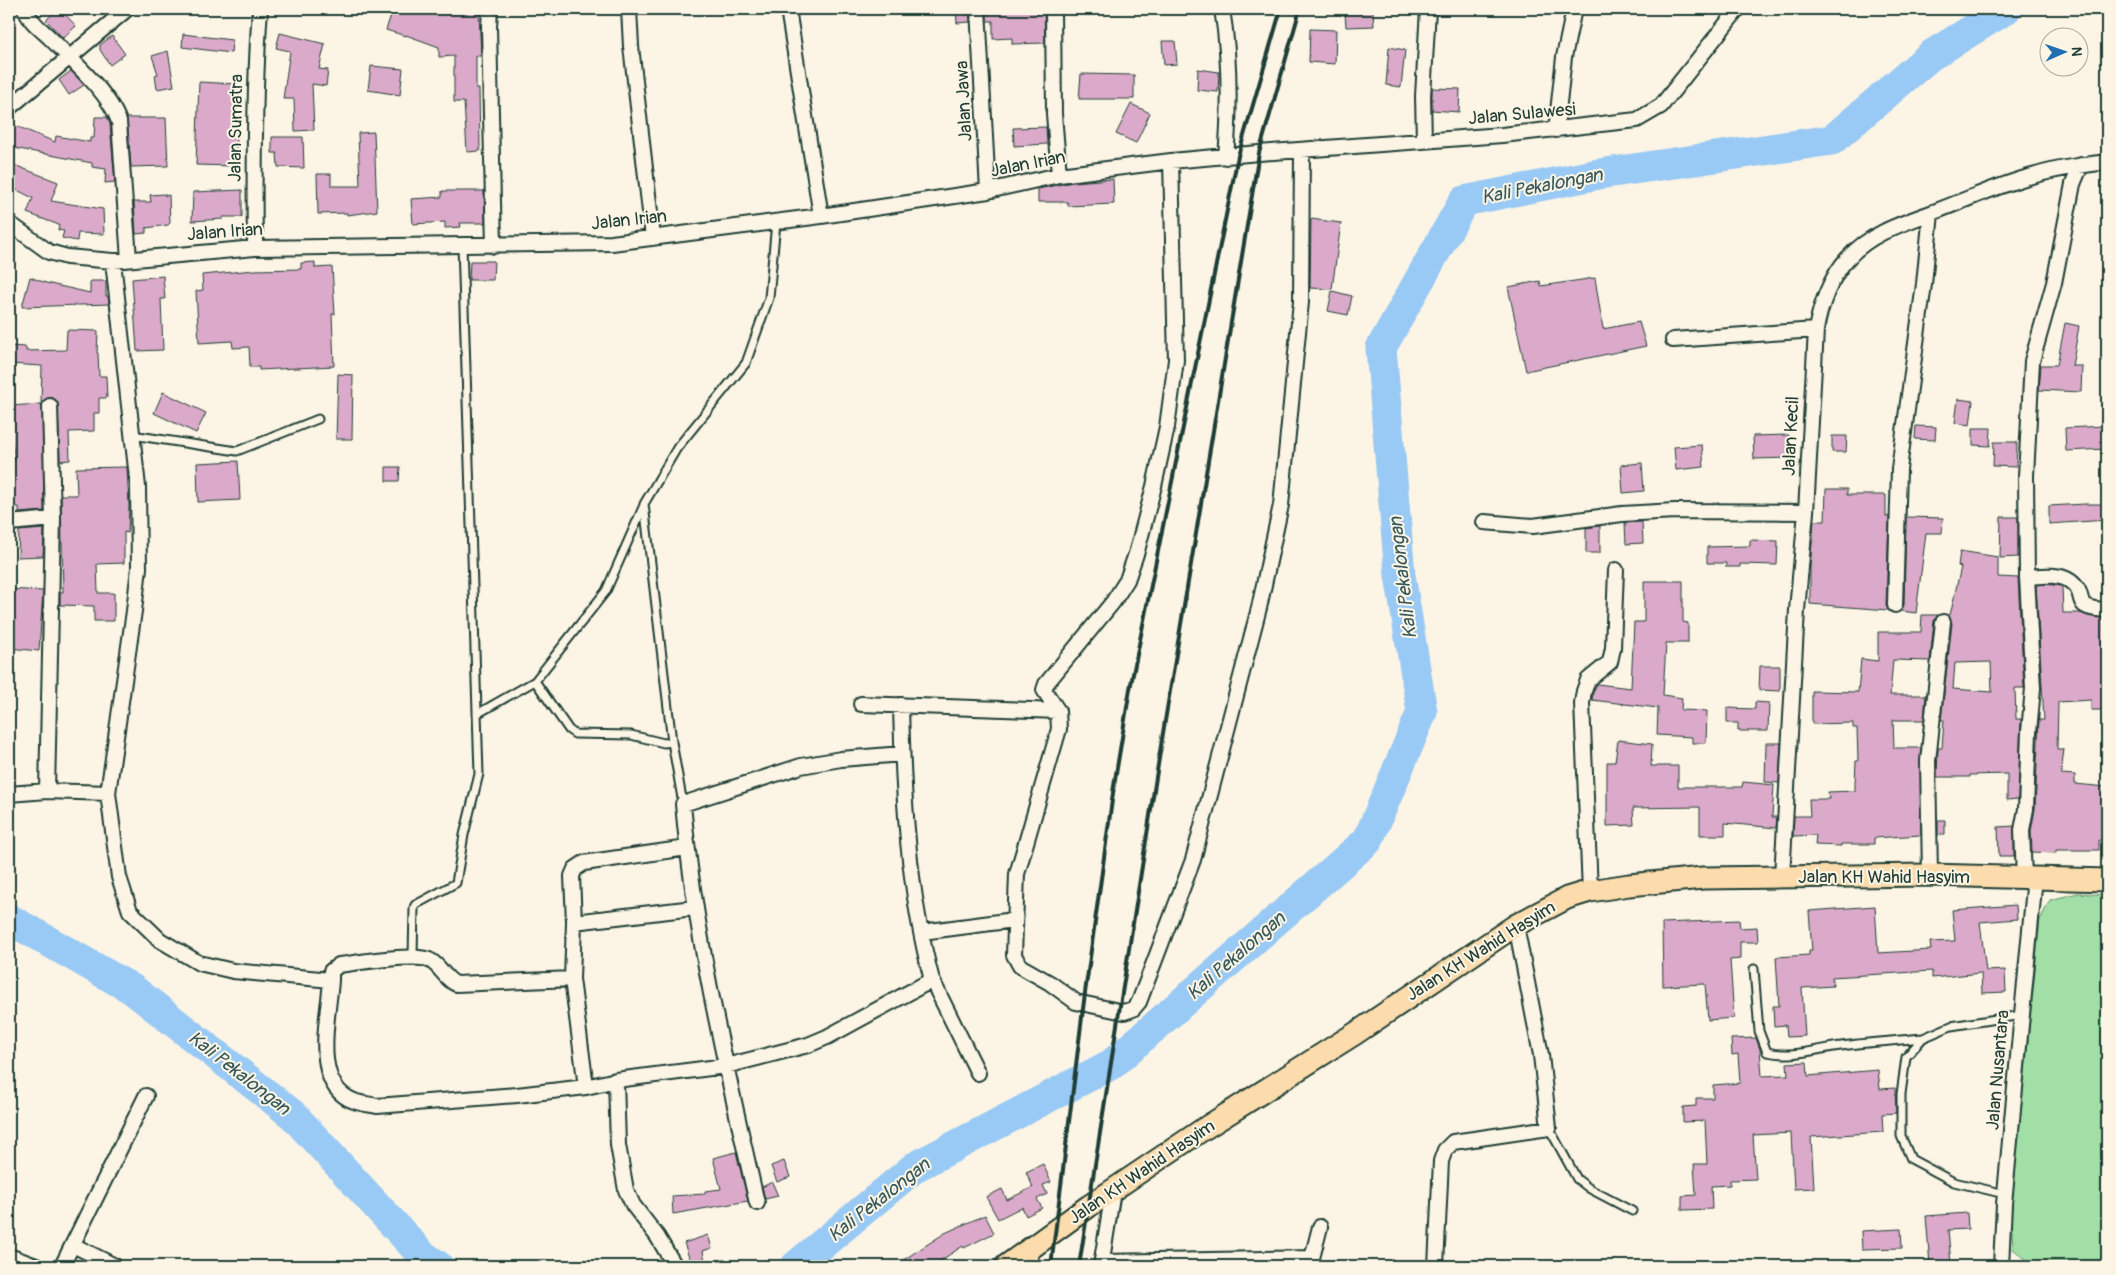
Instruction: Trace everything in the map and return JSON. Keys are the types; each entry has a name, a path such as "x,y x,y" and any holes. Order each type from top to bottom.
{"main road":[{"name":"Jalan KH Wahid Hasyim","path":"1006,1266 1030,1259 1113,1191 1202,1130 1356,1033 1516,925 1549,906 1590,891 1629,885 1703,878 1930,875 2107,880"}],"street":[{"path":"25,9 30,18 69,57 111,105 119,122 129,259"},
{"path":"9,108 127,9"},
{"name":"Jalan Sumatra","path":"255,248 254,147 260,9"},
{"path":"490,9 494,246"},
{"path":"629,9 631,46 653,238"},
{"path":"788,9 821,216"},
{"name":"Jalan Jawa","path":"978,9 988,191"},
{"path":"1053,9 1054,105 1059,175"},
{"path":"1222,9 1228,81 1229,125 1226,157"},
{"path":"1424,141 1423,86 1428,9"},
{"path":"1556,130 1564,57 1574,9"},
{"name":"Jalan Sulawesi","path":"1258,153 1556,130 1637,120 1661,106 1738,9"},
{"path":"1171,161 1176,360 1167,427 1152,495 1127,580 1113,602 1046,684 1044,690 1058,711 1059,729 1017,874 1014,920 1014,955 1020,966 1050,983 1076,1002 1124,1012 1133,1009 1139,1002 1193,860 1259,608 1281,505 1301,302 1302,150"},
{"name":"Jalan Irian","path":"9,223 49,252 68,257 112,261 255,248 612,243 821,216 988,191 1059,175 1171,161 1258,153"},
{"name":"Jalan Kecil","path":"1782,877 1797,610 1806,512 1816,330 1818,316 1826,296 1847,258 1870,239 1931,213 2018,180 2081,165 2107,162"},
{"name":"Jalan Nusantara","path":"2001,1266 2005,1194 2022,1015 2029,877 2022,830 2026,809 2033,688 2027,577 2026,476 2032,361 2054,283 2073,184 2081,165"},
{"path":"1895,605 1899,469 1924,284 1931,213"},
{"path":"112,261 138,487 138,568 134,611 108,793 119,877 130,911 160,940 199,963 234,971 330,980"},
{"path":"1673,340 1816,330"},
{"path":"47,791 53,519 50,406"},
{"path":"1484,522 1533,526 1622,514 1675,511 1806,512"},
{"path":"9,522 53,519"},
{"path":"1590,891 1582,703 1588,680 1610,662 1613,648 1616,570"},
{"path":"2027,577 2057,576 2064,578 2072,582 2084,606 2088,609 2107,610"},
{"path":"1930,875 1928,761 1943,622"},
{"path":"861,704 1058,711"},
{"path":"901,705 902,754 912,874 932,980 978,1072"},
{"path":"757,1203 726,1066 694,908 682,804 801,766 841,758 902,754"},
{"path":"9,794 47,791 108,793"},
{"path":"586,1087 572,979 574,922 572,876 578,866 687,848"},
{"path":"574,922 694,908"},
{"path":"922,932 1014,920"},
{"path":"1436,1266 1441,1160 1449,1144 1549,1128 1541,1055 1516,925"},
{"path":"572,979 456,984 449,981 432,962 413,956 339,965 331,971 330,980 324,1054 328,1073 336,1088 354,1101 377,1106 416,1104 586,1087 616,1080 726,1066 800,1048 821,1040 932,980"},
{"path":"616,1080 618,1145 626,1190 633,1205 657,1236 675,1266"},
{"path":"62,1266 146,1096"},
{"path":"1113,1191 1101,1264 1312,1262 1320,1227"},
{"path":"73,1245 115,1266"},
{"path":"9,1256 36,1266"}],"lane":[{"path":"477,714 535,682 606,591 644,504 677,448 746,363 769,298 776,222"},
{"path":"413,956 415,905 452,886 458,878 464,835 479,774 462,245"},
{"path":"132,435 237,450 318,419"},
{"path":"644,504 672,742 682,804"},
{"path":"535,682 569,730 575,734 631,735 664,743 672,742"},
{"path":"1754,969 1759,1031 1767,1052 1777,1054 1793,1054 1840,1046 1922,1038 1951,1026 2022,1015"},
{"path":"1922,1038 1906,1057 1901,1094 1902,1136 1911,1159 1954,1182 2005,1194"},
{"path":"1549,1128 1577,1179 1590,1189 1632,1211"}],"green space":[{"path":"2078,893 2107,895 2107,1263 2029,1262 2013,1249 2011,1213 2040,920 2050,900"}],"building":[{"path":"58,9 76,26 63,38 46,20"},
{"path":"393,9 476,9 475,13 479,13 481,56 476,56 476,89 479,89 480,151 467,152 464,102 454,102 454,56 439,57 439,47 386,30"},
{"path":"956,9 969,9 970,22 957,23"},
{"path":"987,9 1044,9 1045,43 1012,44 1012,38 993,39 993,21 987,21"},
{"path":"1373,11 1374,26 1346,27 1345,12"},
{"path":"1310,29 1336,30 1335,64 1309,62"},
{"path":"280,33 325,44 319,69 328,70 326,86 312,84 314,130 295,131 294,99 283,99 290,51 276,48"},
{"path":"183,34 232,40 231,53 182,47"},
{"path":"112,36 125,54 110,65 100,50 100,45"},
{"path":"1162,41 1175,41 1177,64 1164,65"},
{"path":"1389,47 1405,50 1401,87 1386,85"},
{"path":"168,51 174,86 157,89 155,75 158,74 152,56"},
{"path":"371,66 403,69 400,95 368,90"},
{"path":"1198,69 1219,72 1218,92 1197,90"},
{"path":"71,71 84,85 69,95 59,80"},
{"path":"1081,74 1134,75 1134,99 1079,99"},
{"path":"199,82 236,84 237,147 235,166 196,165"},
{"path":"1432,88 1460,89 1459,112 1432,110"},
{"path":"1131,104 1150,113 1136,143 1116,134"},
{"path":"95,117 107,117 110,124 115,182 105,183 106,169 92,167 92,163 9,147 9,123 55,142 56,136 90,142 90,138 94,138"},
{"path":"127,118 166,118 168,166 131,167"},
{"path":"1046,127 1047,144 1014,146 1013,128"},
{"path":"374,132 377,211 347,215 347,213 318,214 317,174 331,174 331,186 360,186 358,133"},
{"path":"272,137 303,137 304,168 278,167 277,153 272,153"},
{"path":"9,163 58,182 51,201 103,209 104,234 78,233 77,241 62,238 64,231 58,230 59,225 27,213 33,198 9,186"},
{"path":"1113,179 1114,204 1068,206 1068,202 1038,202 1038,189 1073,182"},
{"path":"242,190 242,217 223,217 223,219 192,221 193,192"},
{"path":"442,191 484,191 485,223 460,223 461,227 445,228 445,222 413,224 411,199 442,197"},
{"path":"165,194 165,196 169,195 170,223 168,225 146,228 146,233 136,234 134,202 151,202 150,195"},
{"path":"1311,219 1341,223 1332,289 1310,288"},
{"path":"470,261 494,261 493,280 469,280"},
{"path":"315,262 315,268 332,267 335,314 332,314 334,366 259,370 259,367 250,367 249,347 233,348 232,341 199,343 196,291 203,290 202,275 254,270 301,269 301,263"},
{"path":"163,276 165,299 161,299 163,350 137,351 132,279"},
{"path":"30,277 46,283 90,293 90,281 106,281 106,296 108,296 109,304 22,307"},
{"path":"1595,278 1603,329 1639,322 1646,346 1526,371 1508,287 1540,281 1541,286"},
{"path":"1332,291 1352,296 1348,315 1328,311"},
{"path":"2065,323 2079,326 2072,366 2082,366 2081,392 2039,390 2041,365 2057,365"},
{"path":"67,330 98,331 99,376 106,376 107,398 99,398 99,413 94,413 94,431 69,432 70,460 60,461 58,402 50,397 43,401 44,511 19,513 19,507 11,507 9,460 15,460 9,427 9,406 41,404 42,366 9,364 9,346 26,347 26,351 66,350"},
{"path":"338,374 353,375 352,439 336,439"},
{"path":"163,392 206,413 196,433 154,413"},
{"path":"1958,399 1973,401 1970,425 1955,423"},
{"path":"1916,426 1936,427 1935,440 1915,439"},
{"path":"2105,426 2106,449 2066,451 2065,428"},
{"path":"1973,428 1991,428 1990,446 1973,445"},
{"path":"1789,435 1789,458 1754,459 1753,436"},
{"path":"1832,436 1847,436 1846,452 1832,452"},
{"path":"1994,442 2017,442 2016,467 1993,466"},
{"path":"1702,445 1704,467 1676,470 1674,447"},
{"path":"238,461 240,500 198,502 197,463"},
{"path":"1642,463 1644,491 1623,493 1621,465"},
{"path":"127,467 129,506 128,533 124,532 124,563 97,564 98,593 114,593 114,621 94,621 94,606 60,605 60,592 63,592 61,495 77,495 76,468"},
{"path":"386,467 400,467 399,481 386,481"},
{"path":"1826,489 1847,489 1847,495 1886,495 1886,516 1889,517 1886,605 1888,610 1810,604 1810,567 1814,521 1825,521"},
{"path":"2107,504 2107,520 2049,524 2049,506"},
{"path":"1906,517 1943,518 1942,533 1926,533 1916,613 1901,611 1904,605"},
{"path":"2001,517 2018,517 2018,557 2000,558"},
{"path":"1642,522 1643,543 1626,544 1625,523"},
{"path":"1600,526 1600,553 1586,553 1586,528"},
{"path":"44,529 43,556 18,557 19,531"},
{"path":"1750,540 1778,541 1777,565 1740,564 1740,567 1726,567 1726,563 1707,563 1707,547 1750,546"},
{"path":"1960,551 1998,557 1998,577 2018,578 2024,688 2015,688 2016,719 2021,719 2018,799 2007,800 2007,774 1937,777 1938,748 1942,748 1944,720 1941,720 1952,623 1948,615 1950,615 1961,567 1958,566","holes":["1991,662 1992,692 1953,689 1955,663"]},
{"path":"1644,581 1683,581 1683,622 1688,623 1688,643 1666,643 1663,695 1682,698 1681,710 1707,711 1706,743 1692,743 1692,737 1657,735 1658,708 1592,700 1597,684 1631,688 1634,622 1644,622"},
{"path":"2036,585 2062,586 2063,613 2080,613 2107,619 2107,710 2091,710 2091,700 2058,702 2057,749 2064,749 2061,774 2075,775 2075,784 2107,787 2107,834 2104,833 2104,840 2099,840 2099,850 2056,850 2056,853 2032,852 2031,831 2035,809 2039,720 2044,720"},
{"path":"9,589 43,591 39,651 9,648"},
{"path":"1922,615 1938,615 1934,621 1930,661 1893,660 1890,695 1926,695 1924,720 1893,720 1894,748 1921,748 1921,835 1874,838 1874,844 1841,844 1841,846 1815,845 1816,835 1793,836 1794,816 1810,816 1809,799 1829,799 1828,792 1855,791 1856,761 1858,761 1857,728 1853,728 1853,723 1812,724 1812,691 1858,692 1861,659 1878,661 1878,632 1921,632"},
{"path":"1760,666 1780,666 1780,691 1759,690"},
{"path":"1755,702 1769,703 1768,731 1738,731 1738,723 1727,723 1727,708 1755,709"},
{"path":"1618,740 1652,744 1651,766 1678,766 1678,787 1742,787 1743,782 1774,785 1772,817 1777,817 1776,828 1725,823 1725,835 1700,835 1700,807 1633,808 1634,825 1607,826 1607,762 1615,762"},
{"path":"1766,743 1781,743 1779,783 1765,782"},
{"path":"1938,820 1945,820 1945,834 1938,835"},
{"path":"2014,826 2014,856 1999,856 1998,827"},
{"path":"2016,905 2017,919 1980,922 1986,971 2005,970 2006,992 1982,993 1981,973 1932,978 1932,971 1832,977 1833,986 1802,988 1805,1036 1787,1037 1786,1025 1774,1026 1773,1006 1779,1006 1776,957 1809,955 1809,951 1812,951 1809,911 1875,906 1878,953 1931,950 1930,942 1955,941 1952,910"},
{"path":"1739,920 1740,928 1757,927 1758,942 1740,942 1740,959 1730,960 1734,1018 1708,1020 1705,984 1663,986 1662,923"},
{"path":"1756,1038 1760,1049 1762,1076 1788,1075 1787,1063 1807,1062 1808,1076 1878,1070 1880,1089 1895,1088 1896,1113 1882,1114 1883,1132 1811,1137 1814,1188 1794,1189 1791,1133 1753,1135 1756,1179 1730,1180 1730,1185 1711,1186 1712,1209 1682,1210 1682,1196 1696,1195 1694,1164 1707,1164 1705,1121 1683,1122 1683,1107 1696,1106 1696,1098 1713,1098 1713,1085 1740,1083 1738,1054 1732,1055 1731,1039"},
{"path":"736,1152 748,1201 673,1214 672,1196 705,1194 705,1191 721,1189 713,1158"},
{"path":"784,1161 790,1177 777,1182 771,1166"},
{"path":"1043,1164 1051,1182 1043,1185 1047,1194 1037,1199 1042,1208 1026,1216 1022,1207 998,1219 986,1197 1002,1189 1007,1200 1033,1187 1026,1172"},
{"path":"772,1182 778,1196 765,1199 762,1187"},
{"path":"1967,1213 1968,1229 1948,1230 1951,1264 1930,1265 1926,1216"},
{"path":"985,1215 994,1233 964,1248 963,1246 932,1266 894,1266 945,1233"},
{"path":"1901,1229 1902,1248 1862,1249 1861,1231"},
{"path":"708,1235 712,1248 703,1251 706,1266 692,1266 684,1243"}],"waterway":[{"name":"Kali Pekalongan","path":"796,1266 915,1167 1112,1064 1368,840 1422,712 1400,575 1381,348 1464,201 1599,174 1832,140 1930,56 2006,9"},
{"name":"Kali Pekalongan","path":"9,919 132,989 293,1115 422,1255 438,1266"}],"railway":[{"path":"1051,1266 1085,993 1114,786 1130,689 1238,156 1281,9"},
{"path":"1079,1266 1163,733 1259,153 1300,9"}]}
